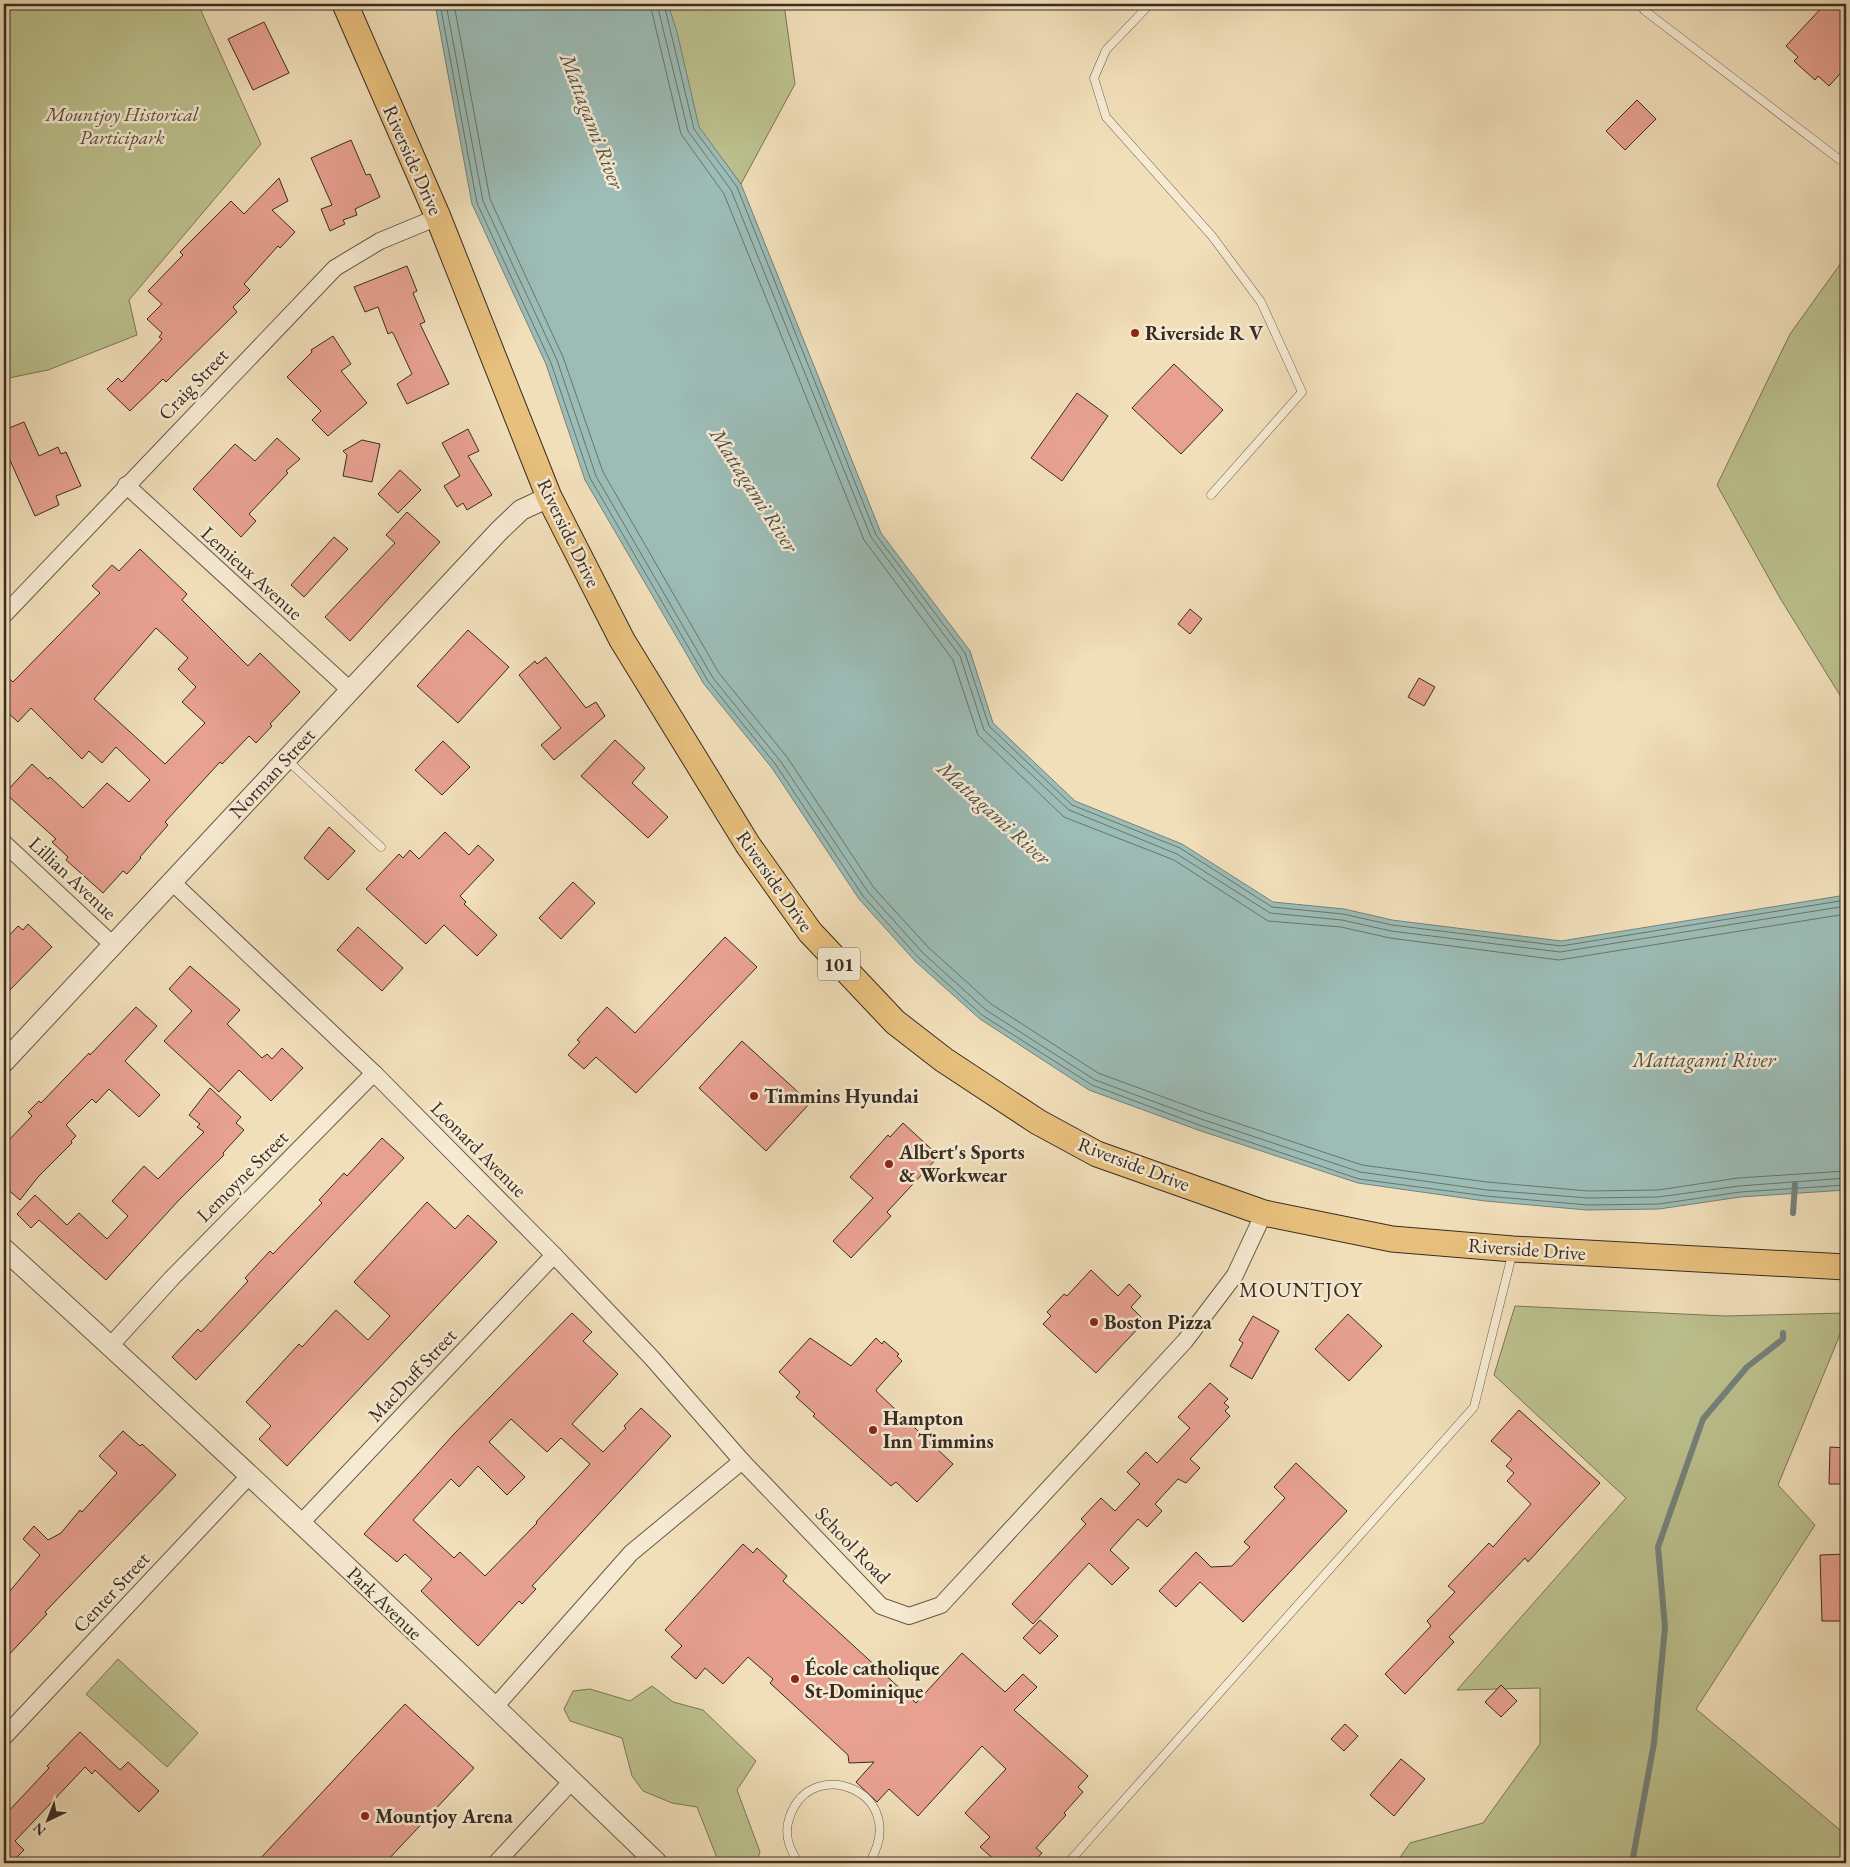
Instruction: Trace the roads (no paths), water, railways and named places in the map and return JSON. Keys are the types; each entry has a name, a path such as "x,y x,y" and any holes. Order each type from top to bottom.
{"main road":[{"name":"Riverside Drive","path":"345,4 438,216 549,497 622,640 748,845 810,932 889,1015 944,1060 1038,1122 1089,1150 1264,1213 1392,1239 1513,1249 1846,1268"}],"street":[{"name":"Craig Street","path":"4,615 335,268 380,241 438,216"},
{"name":"Lemieux Avenue","path":"126,485 350,690"},
{"name":"Norman Street","path":"4,1062 286,758 515,516 549,497"},
{"name":"Lillian Avenue","path":"4,843 113,945"},
{"name":"Leonard Avenue","path":"171,882 374,1073 554,1255 651,1357 742,1461"},
{"name":"Lemoyne Street","path":"111,1345 142,1310 374,1073"},
{"name":"School Road","path":"742,1461 880,1606 909,1616 942,1605 1185,1341 1235,1275 1264,1213"},
{"name":"Park Avenue","path":"4,1249 111,1345 250,1475 657,1863"},
{"name":"MacDuff Street","path":"301,1523 554,1255"},
{"path":"494,1708 631,1553 742,1461"},
{"name":"Center Street","path":"4,1737 250,1475"},
{"path":"496,1863 572,1780"}],"lane":[{"path":"1150,4 1106,50 1094,78 1106,117 1212,236 1260,302 1302,392 1211,495"},
{"path":"1642,4 1644,10 1840,160 1846,153"},
{"path":"286,758 381,847"},
{"path":"1068,1863 1474,1407 1513,1249"},
{"path":"798,1863 791,1852 787,1838 787,1822 792,1808 802,1796 815,1788 830,1784 845,1786 860,1792 872,1803 879,1818 881,1834 878,1849 869,1863"}],"water":[{"name":"Mattagami River","path":"435,4 668,4 677,32 699,127 741,184 881,533 970,651 993,723 1075,801 1182,844 1273,902 1344,909 1392,920 1561,941 1846,895 1846,1190 1740,1197 1659,1209 1587,1210 1485,1201 1358,1183 1198,1130 1089,1090 980,1019 915,961 859,899 772,768 704,684 585,480 546,364 472,204"}],"waterway":[{"path":"1793,1213 1795,1184"},
{"path":"1632,1863 1654,1743 1665,1627 1658,1547 1703,1419 1747,1367 1783,1339 1783,1333"}],"place":[{"name":"Riverside R V","path":"1135,333"},
{"name":"Timmins Hyundai","path":"754,1096"},
{"name":"Albert's Sports & Workwear","path":"889,1164"},
{"name":"Boston Pizza","path":"1094,1322"},
{"name":"Hampton Inn Timmins","path":"873,1430"},
{"name":"École catholique St-Dominique","path":"795,1679"},
{"name":"Mountjoy Arena","path":"365,1816"}],"district":[{"name":"MOUNTJOY","path":"1301,1290"}],"park label":[{"name":"Mountjoy Historical Participark","path":"122,126"}]}
